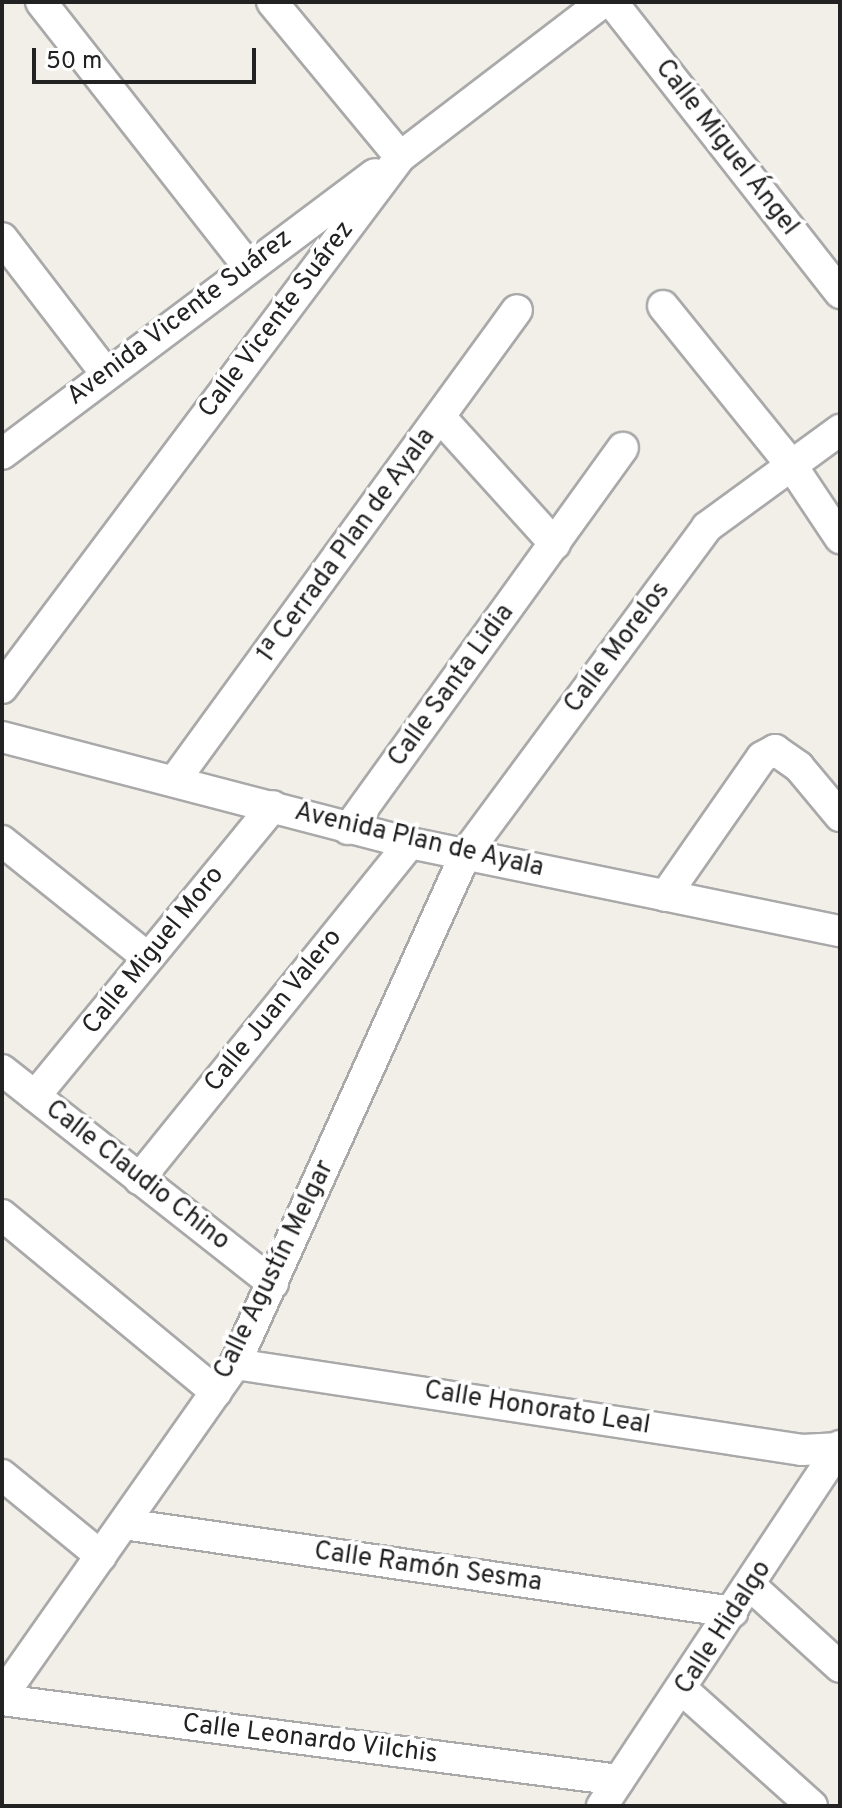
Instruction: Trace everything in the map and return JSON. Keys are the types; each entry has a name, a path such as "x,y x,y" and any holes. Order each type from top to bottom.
{"street":[{"path":"41,2 248,266"},
{"path":"272,2 400,157"},
{"name":"Calle Vicente Suárez","path":"2,688 400,157 603,2"},
{"name":"Calle Miguel Ángel","path":"612,2 840,293"},
{"name":"Avenida Vicente Suárez","path":"2,454 105,372 400,157"},
{"path":"2,238 105,372"},
{"path":"663,306 792,466 840,538"},
{"name":"1ª Cerrada Plan de Ayala","path":"175,780 517,310"},
{"path":"441,418 555,544"},
{"name":"Calle Morelos","path":"466,853 707,527 840,430"},
{"name":"Calle Santa Lidia","path":"348,829 623,448"},
{"name":"Avenida Plan de Ayala","path":"2,737 273,806 348,829 840,931"},
{"path":"665,896 762,757 775,750 799,767 840,816"},
{"name":"Calle Miguel Moro","path":"35,1096 273,806"},
{"path":"2,841 148,958"},
{"name":"Calle Juan Valero","path":"139,1179 410,843"},
{"name":"Calle Agustín Melgar","path":"2,1698 235,1364 466,853"},
{"name":"Calle Claudio Chino","path":"2,1070 273,1283"},
{"path":"2,1215 216,1392"},
{"name":"Calle Honorato Leal","path":"235,1364 802,1450 840,1447"},
{"name":"Calle Hidalgo","path":"602,1806 684,1691 840,1447"},
{"path":"2,1475 101,1556"},
{"name":"Calle Ramón Sesma","path":"124,1524 733,1612"},
{"path":"751,1586 840,1667"},
{"path":"684,1691 812,1806"},
{"name":"Calle Leonardo Vilchis","path":"2,1698 619,1780"}]}
